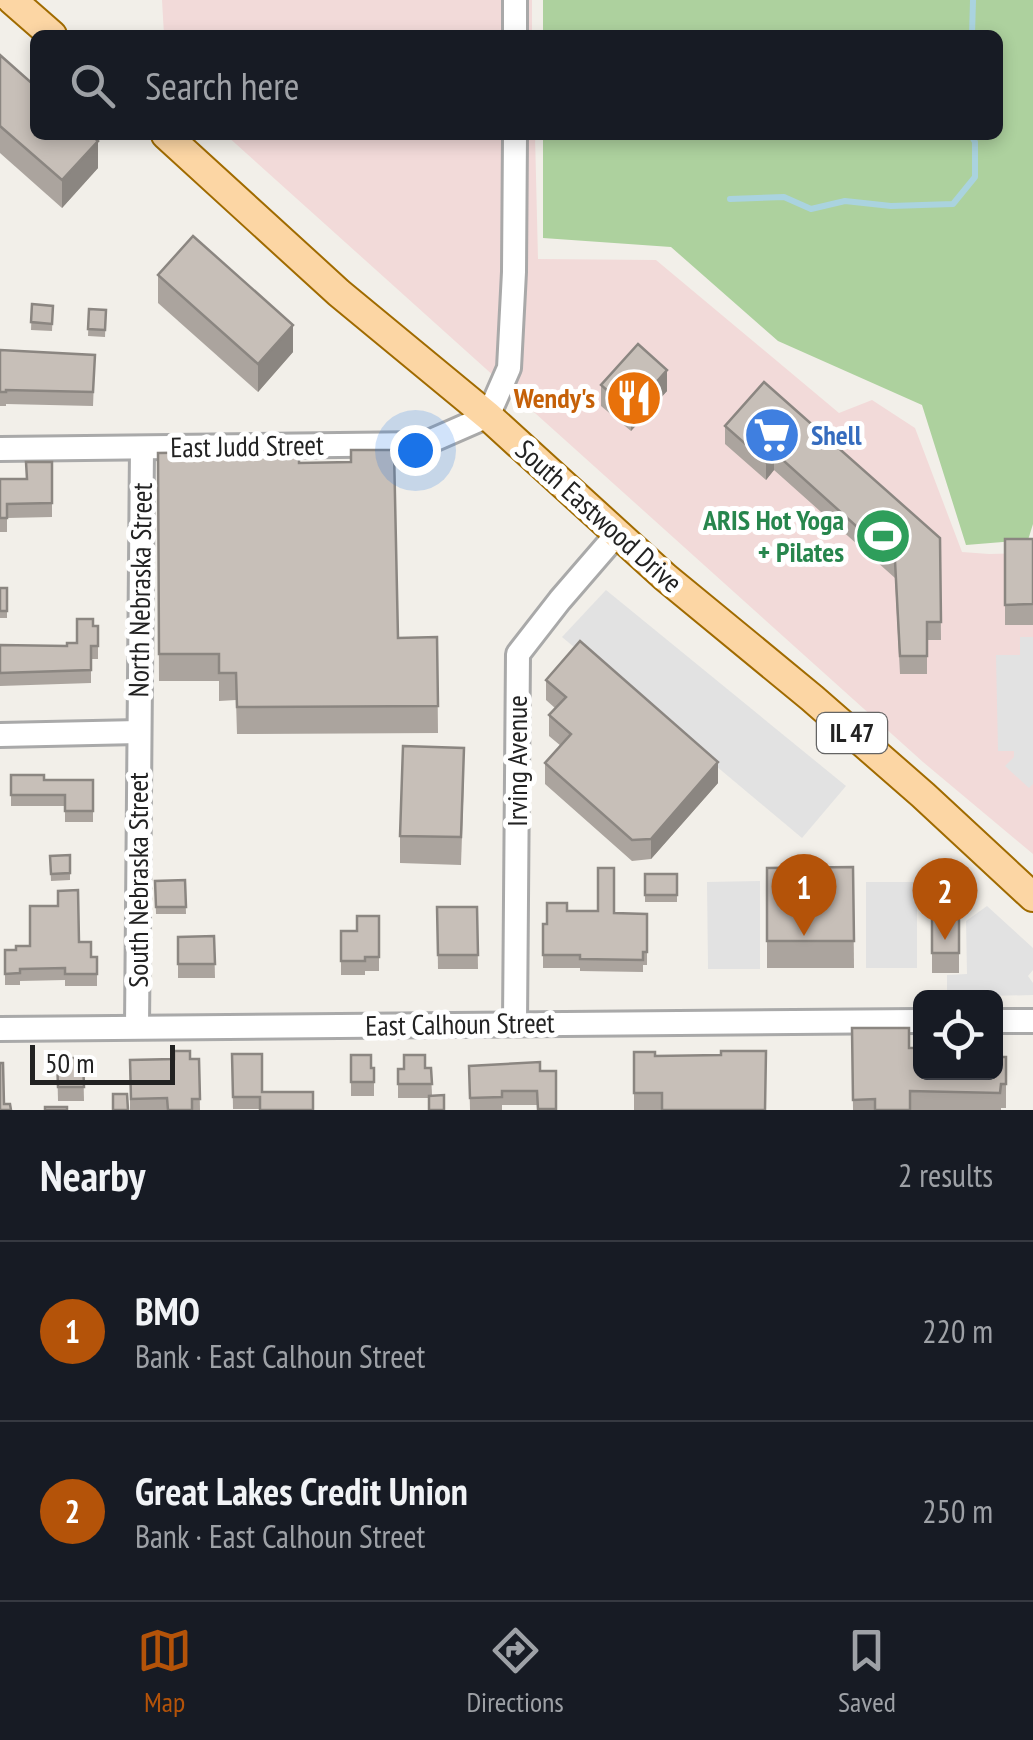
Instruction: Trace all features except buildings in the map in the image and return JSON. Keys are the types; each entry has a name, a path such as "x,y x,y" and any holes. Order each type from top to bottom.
{"main road":[{"path":"12,0 46,30"},
{"name":"South Eastwood Drive","path":"171,140 339,293 488,416 665,577 868,746 1033,897"}],"street":[{"path":"515,0 515,30"},
{"path":"488,416 509,368 515,140"},
{"name":"East Judd Street","path":"0,449 424,444 488,416"},
{"name":"North Nebraska Street","path":"139,732 142,448"},
{"name":"Irving Avenue","path":"516,1023 518,654 617,534"},
{"path":"0,735 139,732"},
{"name":"South Nebraska Street","path":"137,1027 139,732"},
{"path":"1003,1021 1033,1020"},
{"name":"East Calhoun Street","path":"0,1029 913,1021"}],"shaded area":[{"path":"162,0 532,0 532,30 164,30"},
{"path":"232,140 535,140 538,259 656,260 839,413 872,400 915,428 962,552 1033,553 1033,854 923,762"},
{"path":"606,590 846,786 802,838 562,637"},
{"path":"1020,637 1033,637 1033,784 1029,788 1005,766 1014,757 1014,751 998,751 996,655 1020,655"},
{"path":"760,881 760,969 708,969 707,882"},
{"path":"866,882 917,882 917,968 866,968"},
{"path":"987,906 1033,948 1033,970 1028,976 1033,983 1033,995 1003,996 1003,990 947,990 947,975 967,974 966,921"}],"green space":[{"path":"543,0 1033,0 1033,524 1028,540 966,545 922,405 778,341 671,247 543,238 543,140 1003,140 1003,30 543,30"}],"waterway":[{"path":"972,30 973,0"},
{"path":"730,199 784,197 811,209 845,201 891,206 953,204 975,177 974,140"}],"place":[{"name":"Wendy's","path":"634,398"},
{"name":"Shell","path":"772,435"},
{"name":"ARIS Hot Yoga + Pilates","path":"883,536"},
{"name":"BMO","path":"804,936"},
{"name":"Great Lakes Credit Union","path":"945,940"}]}
